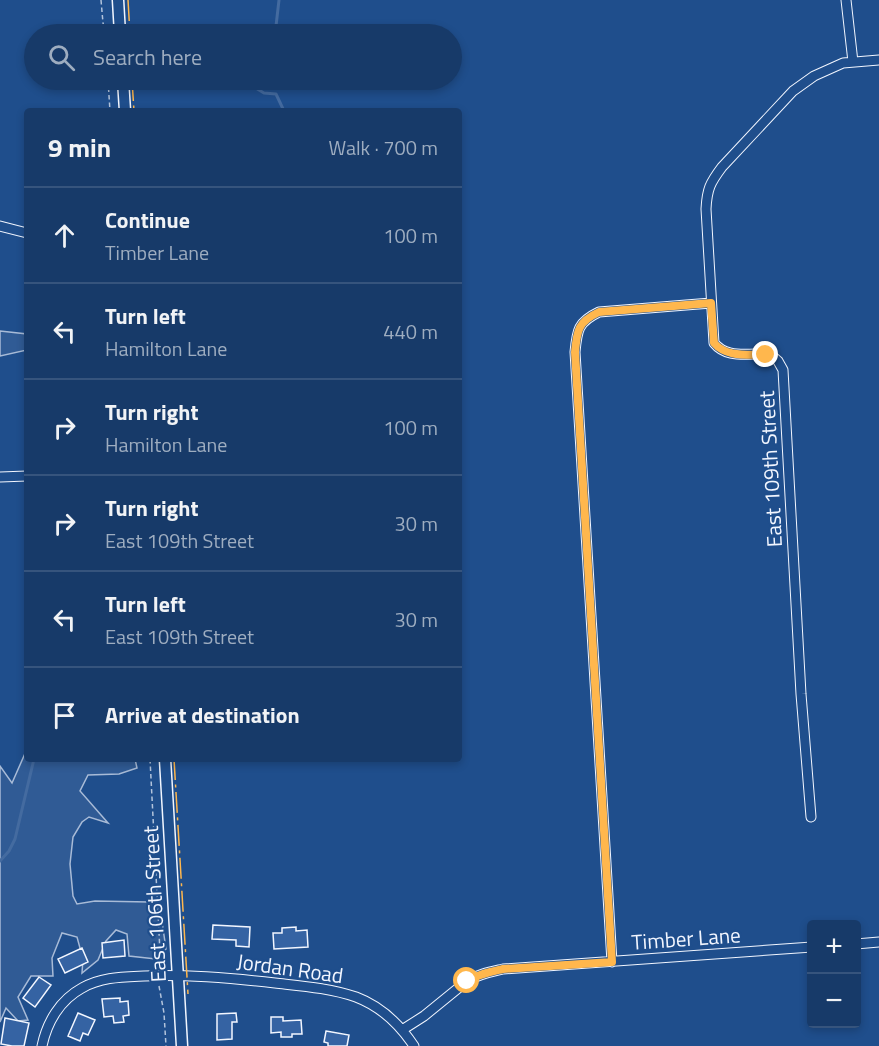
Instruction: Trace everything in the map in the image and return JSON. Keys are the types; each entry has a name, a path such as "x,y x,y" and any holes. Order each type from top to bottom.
{"street":[{"path":"118,0 119,24"},
{"path":"846,0 853,62"},
{"name":"East 109th Street","path":"811,817 783,370 779,362 766,355 727,353 714,343 707,193 722,167 793,91 830,67 843,63 879,60"},
{"path":"124,90 125,108"},
{"path":"0,226 24,232"},
{"path":"612,962 576,373 576,333 588,317 599,312 711,303"},
{"path":"0,477 24,476"},
{"name":"East 106th Street","path":"165,762 182,1046"},
{"path":"861,944 879,942"},
{"name":"Timber Lane","path":"402,1030 424,1016 467,981 488,972 503,969 807,947"},
{"name":"Jordan Road","path":"42,1046 49,1023 57,1010 82,987 116,977 157,975 274,983 341,993 371,1004 402,1030 414,1046"}],"path":[{"path":"101,0 105,24"},
{"path":"109,90 110,108"},
{"path":"150,762 160,952 155,966 164,1013 166,1046"}],"shaded area":[{"path":"0,331 24,334 24,351 0,356"},
{"path":"24,756 24,762 136,762 137,768 119,774 88,775 80,791 108,823 89,817 82,822 73,837 70,864 73,896 77,904 95,901 149,902 160,908 166,949 156,959 129,956 127,934 116,930 106,941 98,960 82,973 83,959 77,937 62,933 52,958 53,976 31,976 18,997 28,1020 18,1021 6,1008 0,1022 0,766 12,783"}],"building":[{"path":"213,925 250,927 249,947 236,946 236,940 212,939"},
{"path":"296,927 296,931 307,930 308,947 274,949 273,933 282,933 282,928"},
{"path":"124,940 125,956 103,958 102,943"},
{"path":"82,948 88,962 65,973 58,959"},
{"path":"39,977 51,985 35,1007 23,998"},
{"path":"120,998 120,1002 128,1001 129,1015 123,1016 124,1022 114,1023 113,1016 104,1017 102,999"},
{"path":"78,1013 95,1020 88,1035 83,1033 80,1041 68,1036"},
{"path":"236,1013 237,1022 232,1022 232,1039 217,1040 217,1014"},
{"path":"271,1017 283,1017 283,1021 301,1020 302,1034 281,1037 281,1032 271,1033"},
{"path":"5,1018 29,1023 24,1046 1,1044"},
{"path":"326,1031 349,1035 347,1046 328,1046 328,1043 324,1042"}],"waterway":[{"path":"276,24 279,0"},
{"path":"259,90 276,94 283,108"},
{"path":"0,861 9,851 15,839 33,762"}],"power":[{"path":"128,0 129,24"},
{"path":"133,90 134,108"},
{"path":"174,762 188,994"}],"route":[{"path":"467,981 488,972 503,969 612,962 575,352 576,333 588,317 599,312 711,303 714,343 718,348 727,353 766,355"}]}
